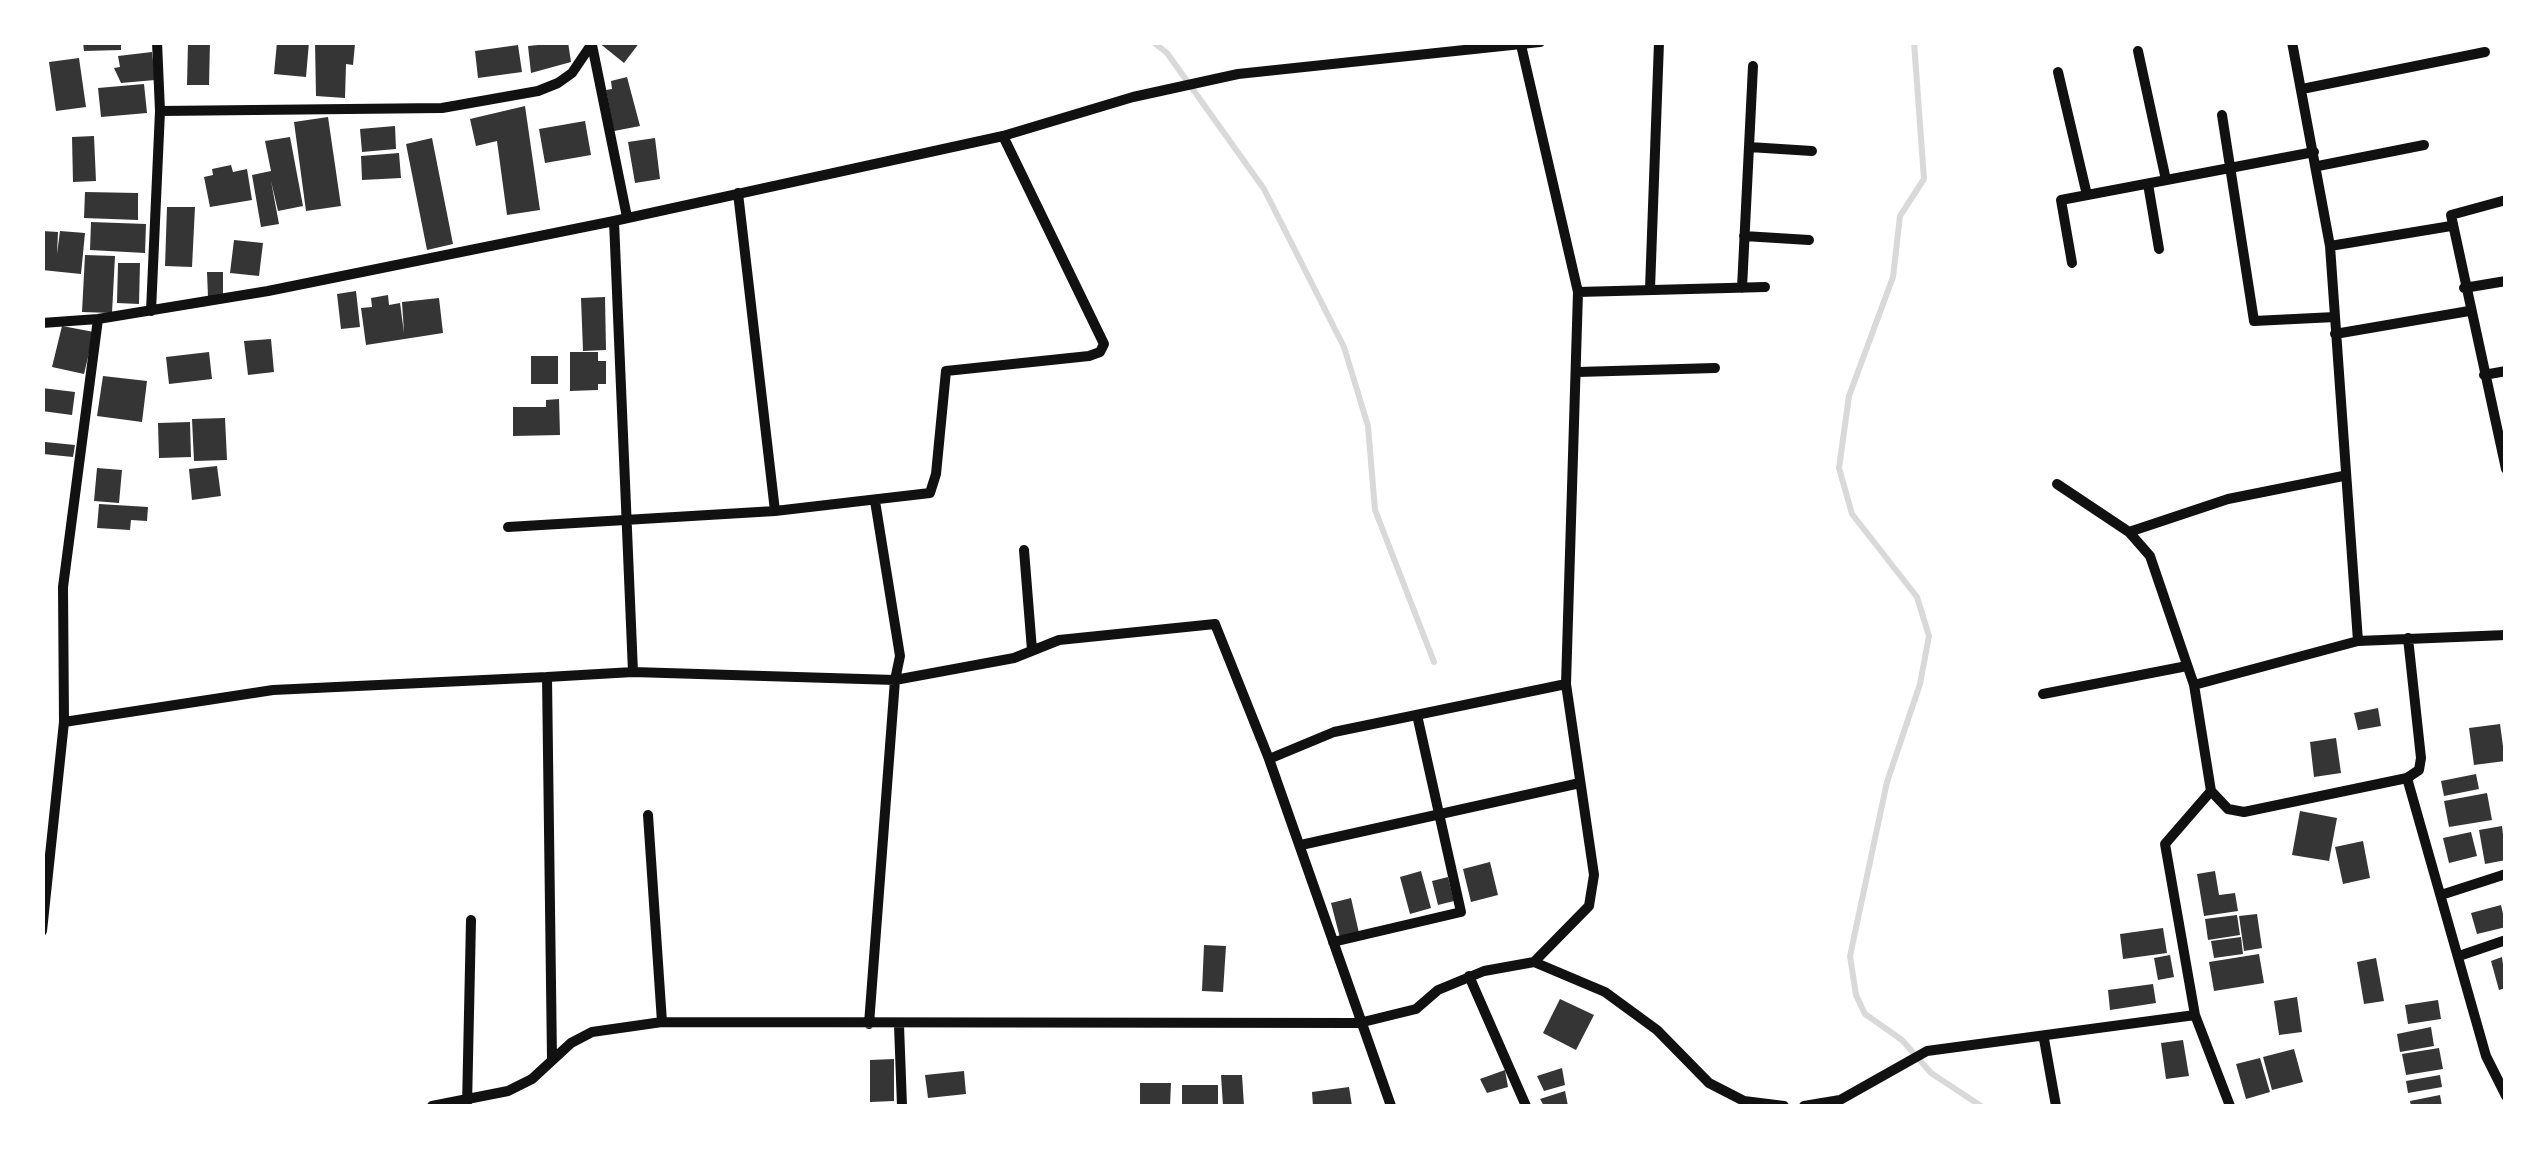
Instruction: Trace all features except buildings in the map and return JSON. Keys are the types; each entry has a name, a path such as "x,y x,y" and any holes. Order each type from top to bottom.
{"street":[{"path":"151,311 160,111 157,42"},
{"path":"42,324 151,311 614,220 1003,136 1155,92 1238,74 1458,47 1540,42"},
{"path":"1650,289 1659,42"},
{"path":"2292,42 2330,246 2343,476 2358,641"},
{"path":"160,111 442,108 538,91 558,83 572,73 592,44"},
{"path":"592,44 627,217"},
{"path":"1521,44 1578,292 1566,684 1594,875 1589,906 1534,962"},
{"path":"2138,51 2166,180"},
{"path":"2302,89 2485,52"},
{"path":"1742,288 1753,66"},
{"path":"2058,72 2087,195"},
{"path":"2222,115 2254,321 2335,317"},
{"path":"508,527 775,511 924,496 933,490 946,371 1088,356 1104,344 1003,136"},
{"path":"2318,166 2424,145"},
{"path":"1749,147 1812,151"},
{"path":"2072,263 2061,200 2314,152"},
{"path":"2148,184 2159,248"},
{"path":"738,193 775,511"},
{"path":"2506,200 2458,210 2451,216 2506,469"},
{"path":"614,220 632,672"},
{"path":"2330,246 2452,226"},
{"path":"1744,236 1810,240"},
{"path":"2464,288 2506,281"},
{"path":"1578,292 1765,287"},
{"path":"2335,334 2469,311"},
{"path":"42,931 64,722 63,587 98,319"},
{"path":"1578,372 1715,368"},
{"path":"2484,375 2506,371"},
{"path":"2129,532 2228,499 2343,476"},
{"path":"2058,484 2129,532 2150,556 2194,685 2211,791 2228,808 2244,812 2408,778 2419,770 2408,638"},
{"path":"869,1024 900,656 875,501"},
{"path":"1024,550 1032,650"},
{"path":"64,722 273,690 632,672 895,680 1014,658 1059,640 1216,625 1270,759 1391,1106"},
{"path":"2194,685 2358,641 2506,635"},
{"path":"2044,694 2188,666"},
{"path":"547,678 552,1059"},
{"path":"1270,759 1334,732 1566,684"},
{"path":"1333,942 1461,912 1417,715"},
{"path":"2408,778 2486,1056 2506,1096"},
{"path":"1300,845 1580,783"},
{"path":"2211,791 2165,844 2195,1015 2230,1106"},
{"path":"648,816 662,1022"},
{"path":"2441,895 2506,874"},
{"path":"467,1104 471,920"},
{"path":"2459,956 2506,940"},
{"path":"432,1106 467,1104 520,1085 592,1032 662,1022 1359,1022 1416,1009 1438,990 1469,976 1514,962 1534,962 1605,992 1657,1030 1709,1084 1744,1101 1784,1106"},
{"path":"1469,976 1526,1106"},
{"path":"1804,1106 1840,1100 1928,1051 2044,1039 2195,1015"},
{"path":"899,1024 902,1106"},
{"path":"2044,1039 2056,1106"}],"waterway":[{"path":"1153,42 1167,53 1264,189 1344,347 1368,426 1375,510 1434,662"},
{"path":"1914,42 1924,179 1900,216 1893,277 1849,396 1839,468 1852,514 1917,597 1929,636 1920,684 1887,782 1850,956 1856,995 1865,1014 1902,1040 1931,1073 1981,1106"}]}
